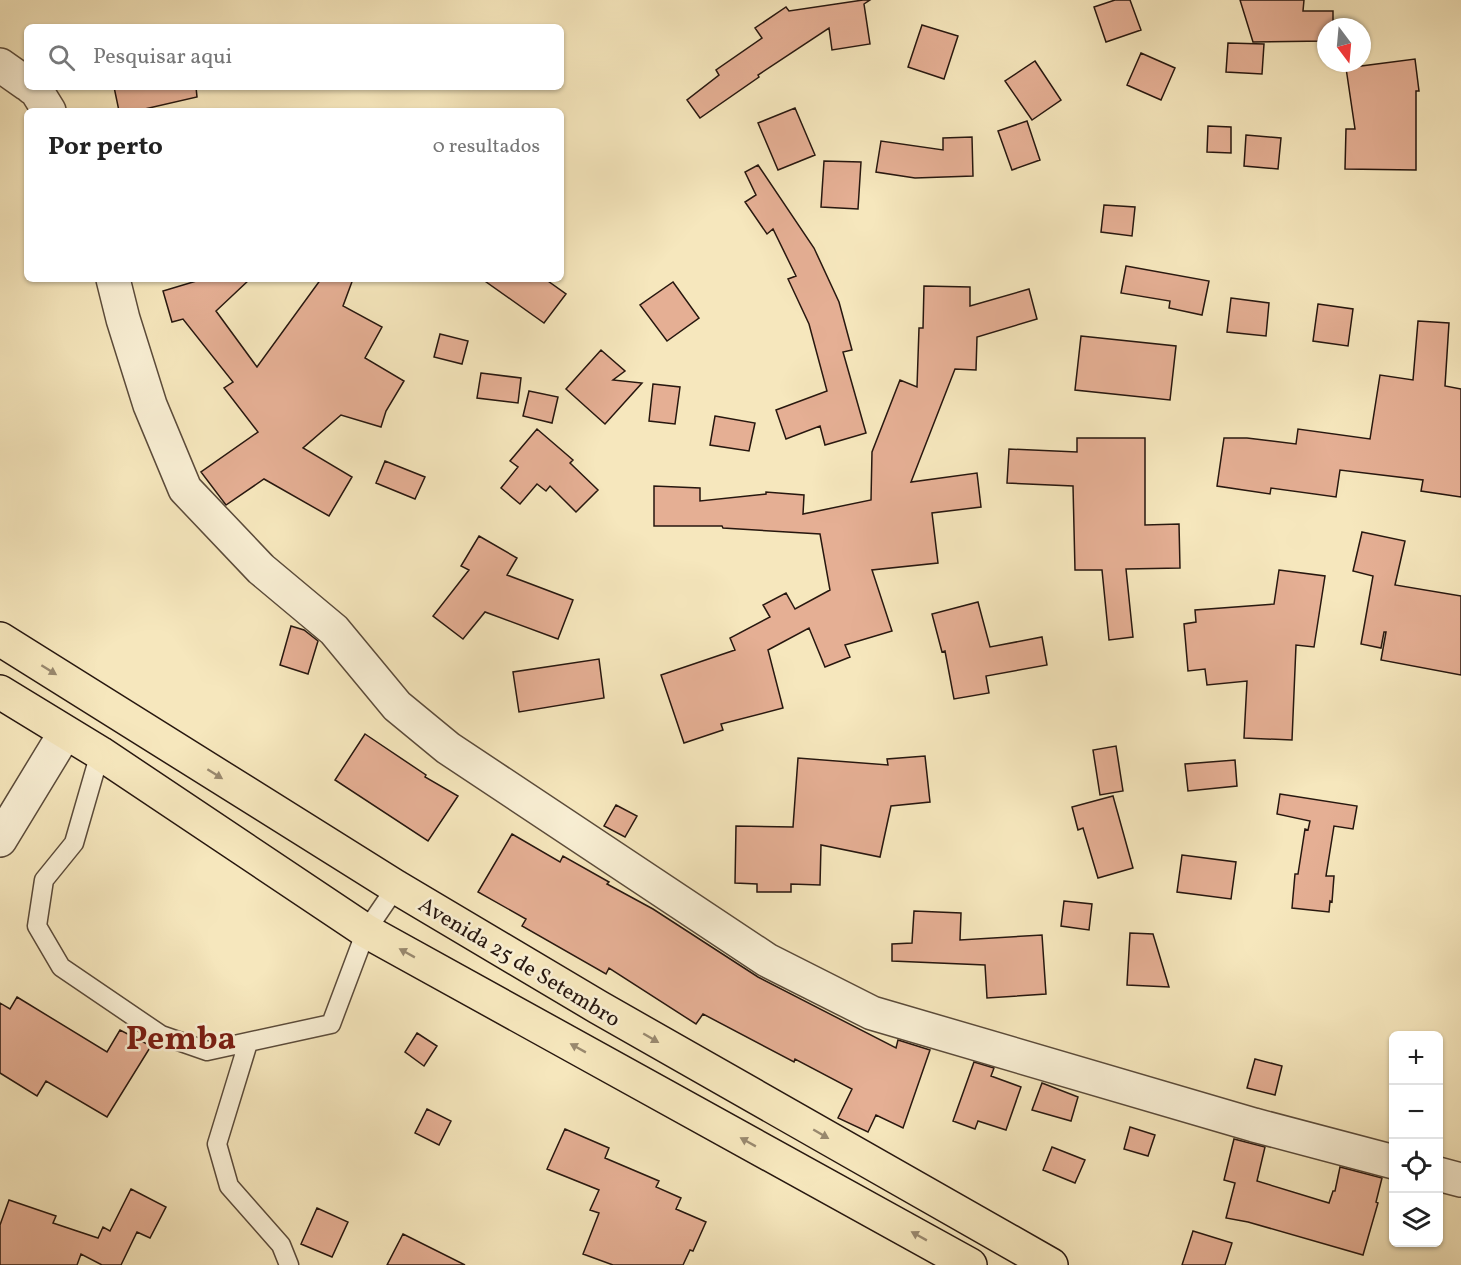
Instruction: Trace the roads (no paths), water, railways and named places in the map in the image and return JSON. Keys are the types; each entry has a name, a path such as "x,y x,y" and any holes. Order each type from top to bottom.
{"highway":[{"name":"Avenida 25 de Setembro","path":"0,639 396,887 598,1007 1051,1265"},
{"name":"Avenida 25 de Setembro","path":"0,692 100,753 366,932 970,1265"}],"street":[{"path":"0,65 24,82"},
{"path":"36,90 47,108"},
{"path":"115,282 123,319 150,405 185,489 261,569 334,630 397,706 448,748 767,960 872,1013 1254,1125 1389,1161"},
{"path":"0,840 65,733"},
{"path":"1443,1175 1461,1180"}],"lane":[{"path":"100,753 74,843 44,880 37,926 61,967 161,1035 207,1051 331,1024 366,932 396,887"},
{"path":"248,1043 217,1144 229,1186 280,1245 289,1265"}],"district":[{"name":"Pemba","path":"181,1037"}]}
